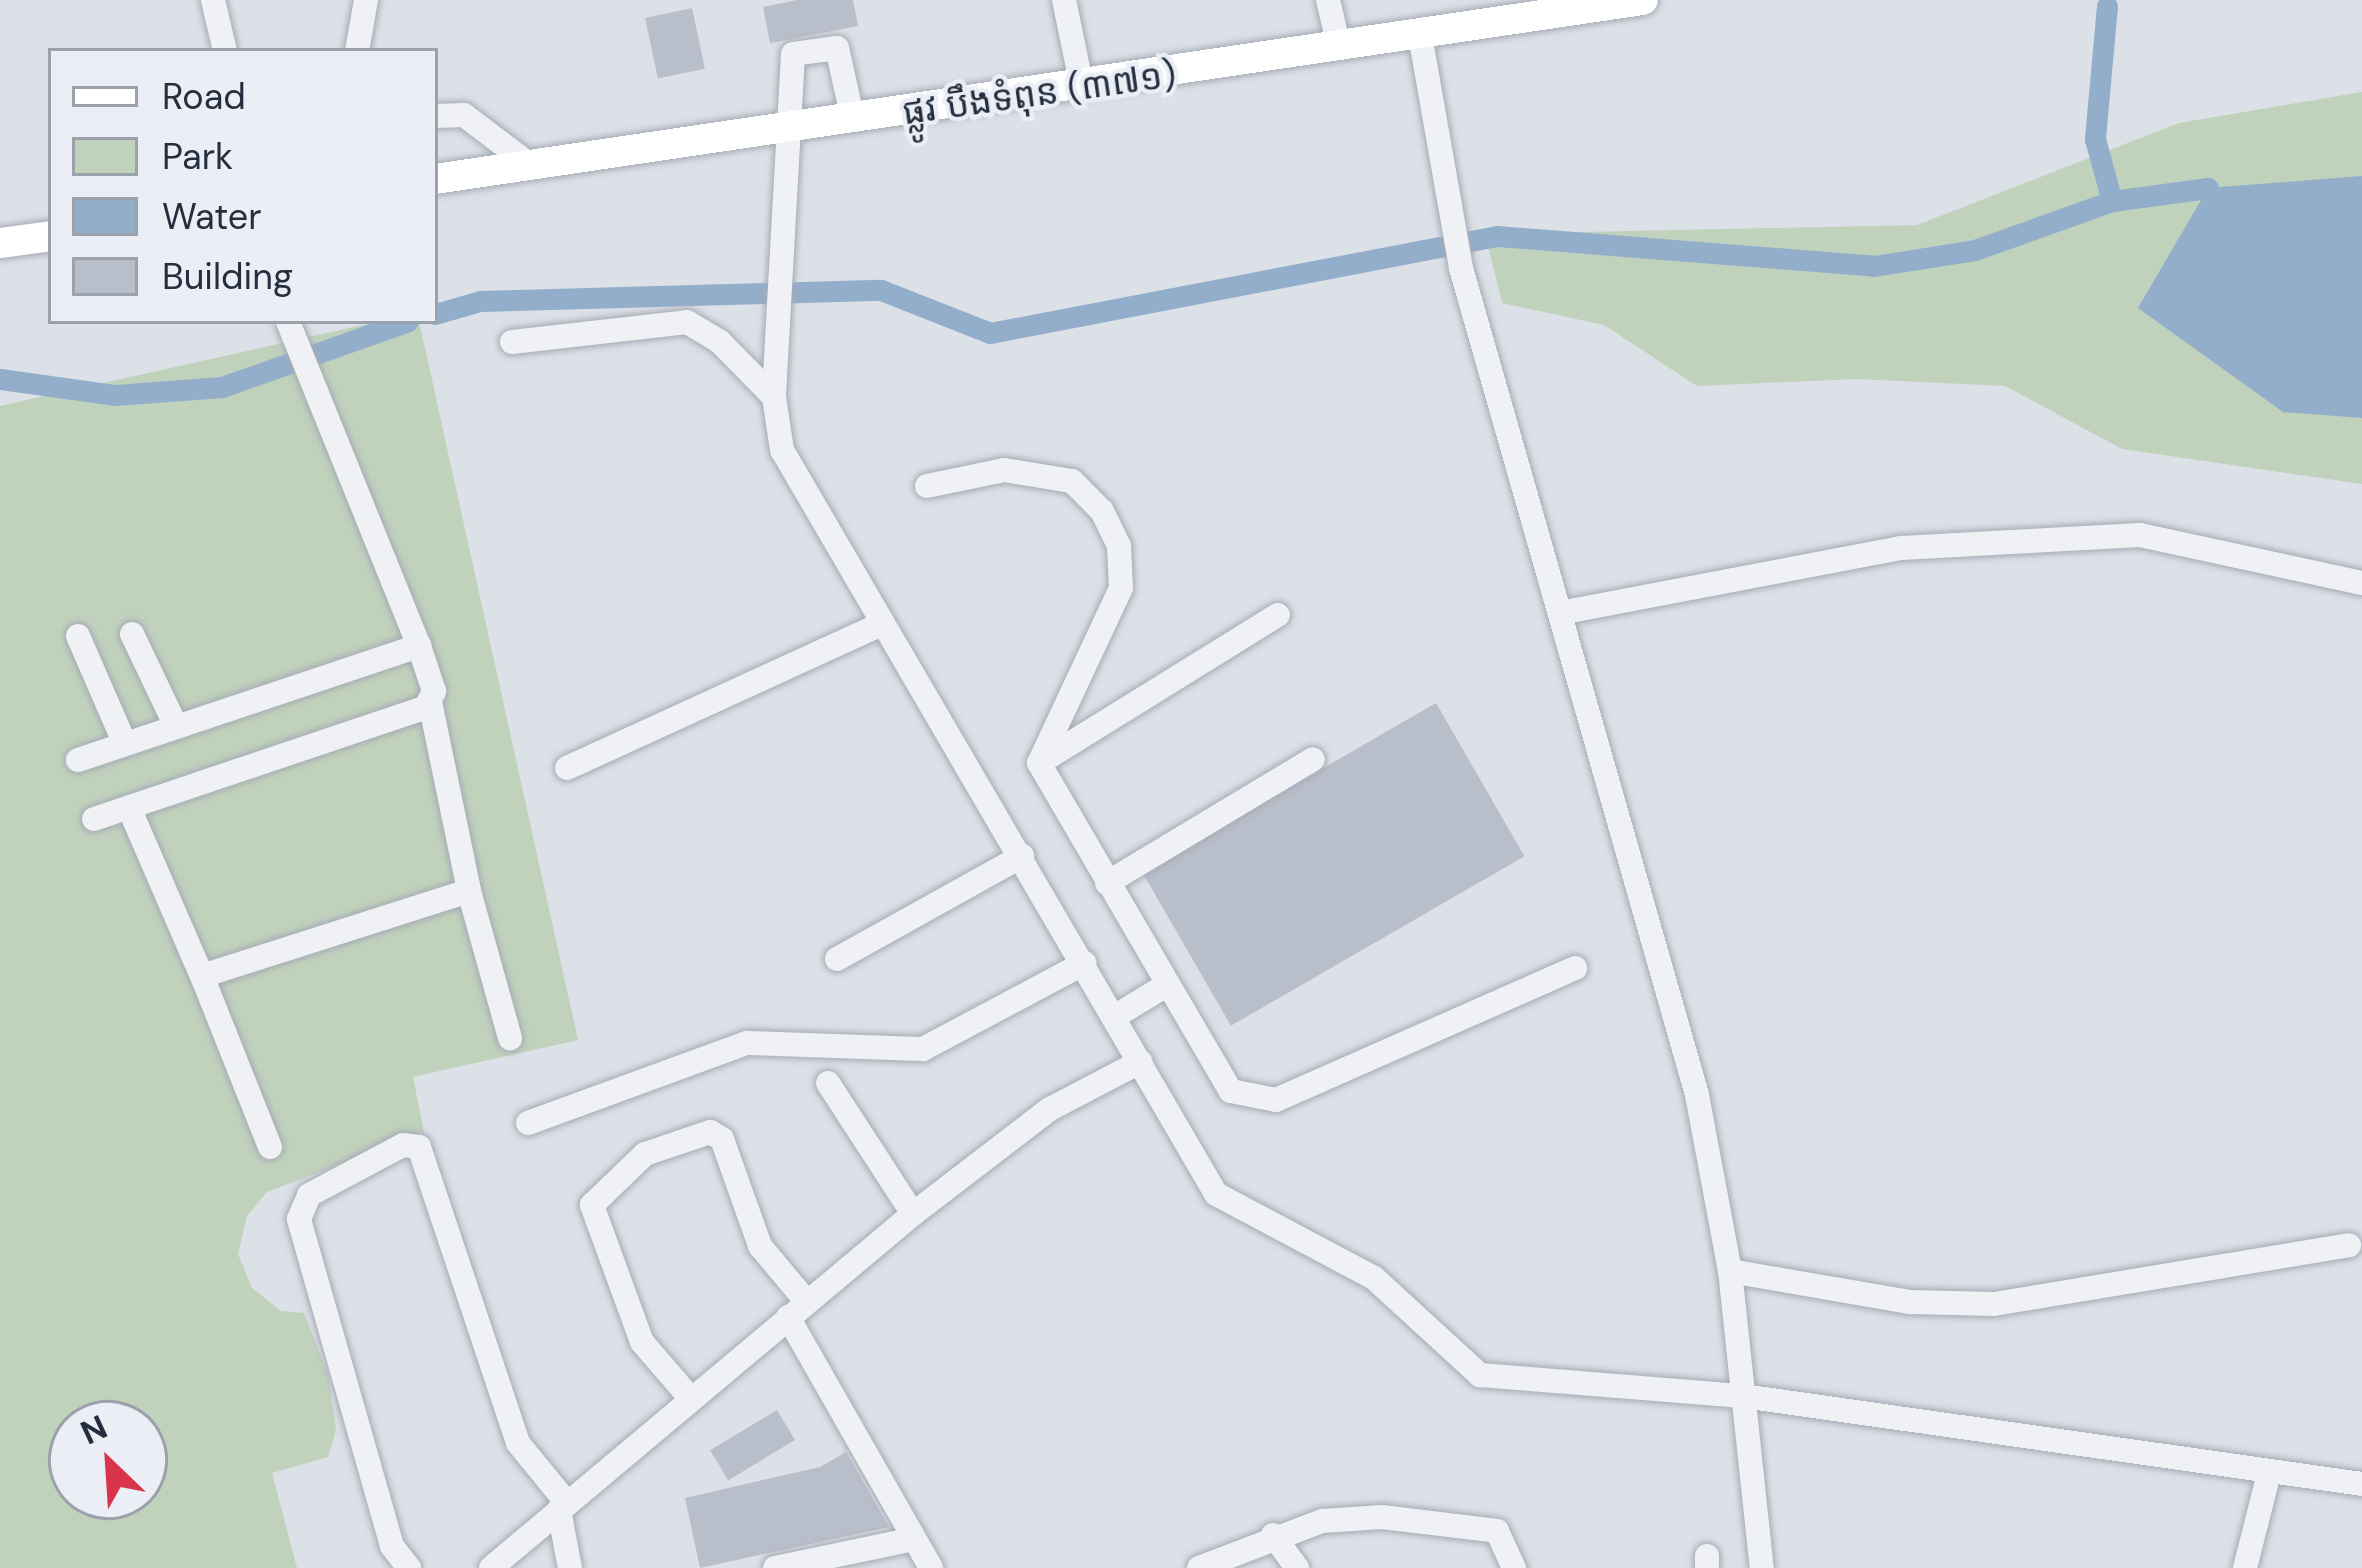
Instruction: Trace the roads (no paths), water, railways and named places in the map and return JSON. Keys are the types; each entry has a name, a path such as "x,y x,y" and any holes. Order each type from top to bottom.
{"main road":[{"name":"ផ្លូវ បឹងទំពុន (៣៧១)","path":"438,179 1420,35 1517,9 1643,0"},
{"path":"0,243 48,236"}],"street":[{"path":"213,0 223,48"},
{"path":"358,48 366,0"},
{"path":"1064,0 1082,87"},
{"path":"1328,0 1339,47"},
{"path":"1420,35 1461,268 1565,612 1697,1095 1730,1271 1762,1568"},
{"path":"853,120 837,48 795,52 774,397 789,468 879,625 1022,856 1216,1193 1374,1279 1480,1375 1743,1396 2362,1484"},
{"path":"438,116 464,115 530,165"},
{"path":"512,341 687,322 720,341 774,397"},
{"path":"289,324 434,691 430,701 469,891 510,1038"},
{"path":"928,486 1004,470 1072,481 1102,511 1119,546 1121,587 1039,763"},
{"path":"1565,612 1901,548 2140,535 2362,583"},
{"path":"1039,763 1278,616"},
{"path":"567,768 879,625"},
{"path":"132,634 175,724"},
{"path":"78,636 124,742"},
{"path":"78,760 418,646"},
{"path":"94,819 430,701"},
{"path":"1107,883 1313,759"},
{"path":"1039,763 1165,986 1231,1091 1276,1100 1575,968"},
{"path":"130,810 271,1148"},
{"path":"837,958 1022,856"},
{"path":"202,976 469,891"},
{"path":"528,1123 760,1041 923,1049 1084,963"},
{"path":"1114,1017 1165,986"},
{"path":"491,1568 913,1214 1050,1109 1140,1062"},
{"path":"828,1083 913,1214"},
{"path":"691,1399 642,1342 592,1205 645,1154 710,1132 722,1138 760,1246 931,1568"},
{"path":"409,1568 392,1546 299,1219 309,1195 403,1145 419,1148 518,1443 563,1507 570,1568"},
{"path":"1730,1271 1910,1302 1994,1304 2349,1245"},
{"path":"2246,1568 2269,1473"},
{"path":"1199,1568 1237,1560 1273,1535 1382,1516 1496,1531 1514,1568"},
{"path":"1273,1535 1297,1568"},
{"path":"775,1568 914,1538"}],"water":[{"path":"2362,176 2362,418 2283,412 2138,308 2208,188"}],"waterway":[{"path":"2107,6 2095,139 2112,201"},
{"path":"438,313 480,301 881,290 990,333 1497,236 1874,266 1975,250 2112,201 2208,188"},
{"path":"0,379 116,395 222,387 400,324"}]}
